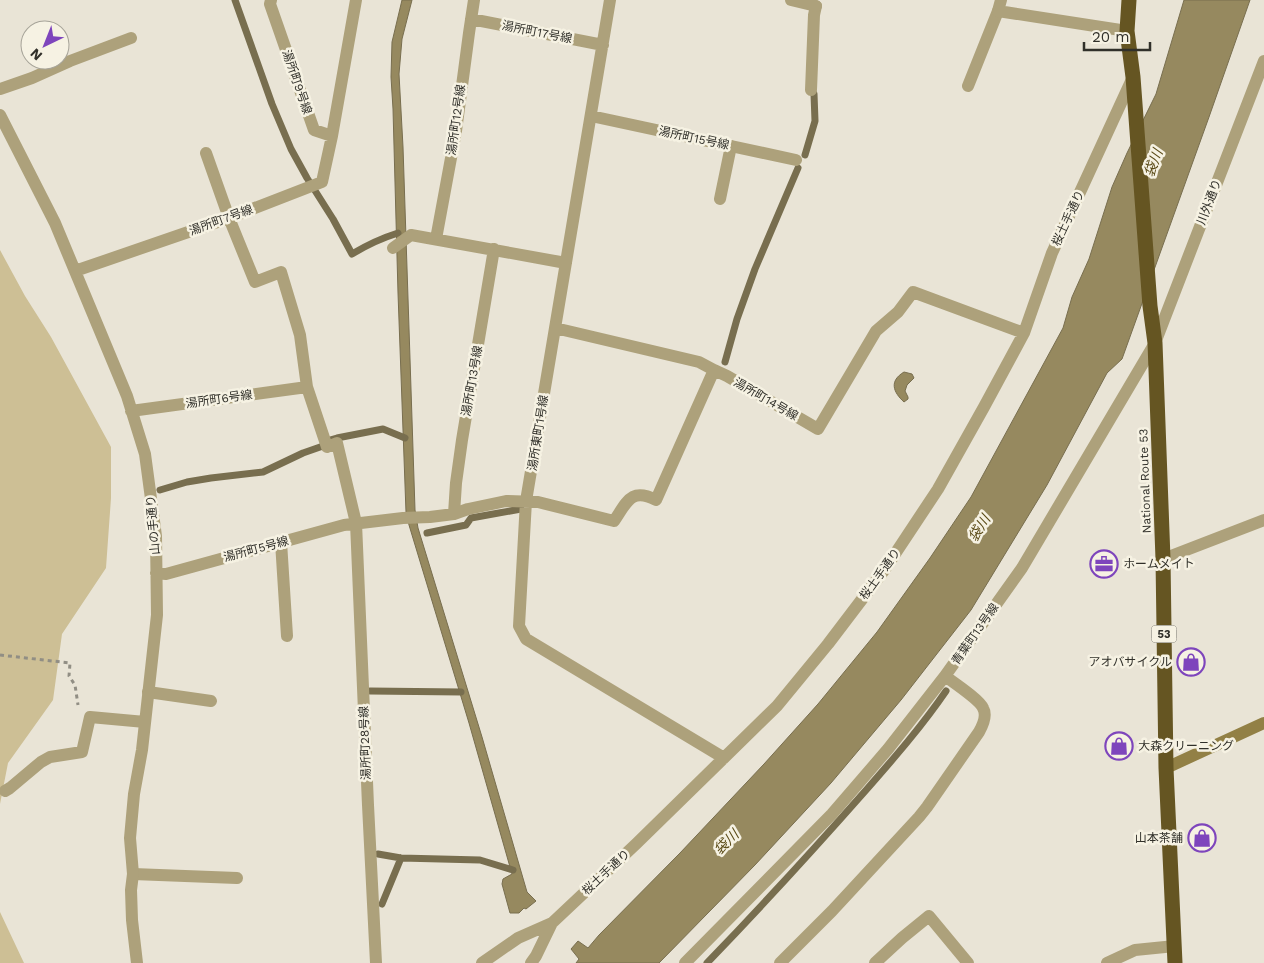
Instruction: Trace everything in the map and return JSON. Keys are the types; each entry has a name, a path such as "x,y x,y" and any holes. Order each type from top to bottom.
{"highway":[{"name":"National Route 53","path":"1129,0 1126,31 1133,76 1150,306 1155,343 1163,559 1166,768 1175,963"}],"street":[{"name":"湯所町9号線","path":"271,0 270,4 314,130 332,136"},
{"path":"332,136 356,0"},
{"name":"湯所町12号線","path":"436,239 456,131 474,0"},
{"name":"湯所東町1号線","path":"610,0 526,501 519,626 526,639 724,758"},
{"path":"791,0 816,6 811,90"},
{"path":"968,86 999,5 1126,31"},
{"name":"湯所町17号線","path":"471,19 603,45"},
{"path":"0,89 131,38"},
{"name":"川外通り","path":"1155,343 1259,89 1264,61"},
{"name":"桜土手通り","path":"482,963 518,938 552,923 724,758 777,706 828,644 884,570 938,489 1024,333 1052,253 1133,76"},
{"name":"山の手通り","path":"0,115 55,223 127,396 145,454 156,536 157,615 130,838 133,874 131,890 132,920 137,963"},
{"name":"湯所町15号線","path":"591,116 796,160"},
{"name":"湯所町7号線","path":"75,271 228,218 322,182 332,136"},
{"path":"720,199 731,146"},
{"path":"206,153 228,218 255,282 281,272 300,335 307,387"},
{"path":"393,248 411,235 566,263"},
{"name":"湯所町13号線","path":"454,514 462,440 494,249"},
{"name":"湯所町14号線","path":"714,370 818,429 876,331 898,312 913,292 1024,333"},
{"path":"526,501 538,502 614,521 628,500 638,494 647,495 656,500 714,370 699,362 555,328"},
{"name":"青葉町13号線","path":"780,963 832,911 919,818 979,732 983,724 983,707 945,676 1022,568 1155,343"},
{"name":"湯所町6号線","path":"131,411 307,387"},
{"name":"湯所町28号線","path":"307,387 327,447 337,443 356,523 376,963"},
{"name":"湯所町5号線","path":"156,573 166,574 356,523 454,514 506,501 526,501"},
{"path":"1163,559 1264,520"},
{"path":"281,542 287,636"},
{"path":"686,963 832,814 888,749 945,676"},
{"path":"148,692 211,700"},
{"path":"5,790 41,762 63,755 82,752 90,716 145,722"},
{"path":"1166,768 1264,723"},
{"path":"133,874 237,878"},
{"path":"875,963 928,916 968,963"},
{"path":"531,963 552,923"},
{"path":"1107,963 1135,950 1175,946"}],"path":[{"path":"0,654 70,663 70,676 75,685 79,715 90,716"}],"shaded area":[{"path":"0,250 25,296 51,337 111,447 111,498 106,568 62,634 53,700 8,763 0,804"},
{"path":"0,912 24,963 0,963"}],"water":[{"path":"402,0 412,0 402,39 399,74 415,510 418,528 527,892 536,901 519,913 510,913 502,884 503,879 512,874 406,512 391,77 392,42"},
{"name":"袋川","path":"1184,0 1250,0 1122,359 1107,373 1047,485 971,610 901,700 831,783 755,865 659,963 576,963 579,959 571,949 578,941 588,948 764,764 818,704 877,632 971,497 1063,328 1072,297 1089,259 1112,187 1156,94"},
{"path":"904,372 912,374 914,378 907,385 905,391 908,399 904,402 894,387 896,379"}],"waterway":[{"path":"235,0 272,104 291,149 352,254 398,233"},
{"path":"805,155 815,121 814,94"},
{"path":"725,362 737,319 755,269 798,168"},
{"path":"160,490 187,482 263,472 337,438 383,429 405,438"},
{"path":"427,533 466,525 471,518 521,509"},
{"path":"370,691 461,692"},
{"path":"707,963 867,789 918,729 946,691"},
{"path":"378,854 401,858 480,860 513,870"},
{"path":"382,904 401,858"}],"place":[{"name":"ホームメイト","path":"1104,564"},
{"name":"アオバサイクル","path":"1191,662"},
{"name":"大森クリーニング","path":"1119,746"},
{"name":"山本茶舗","path":"1202,838"}]}
